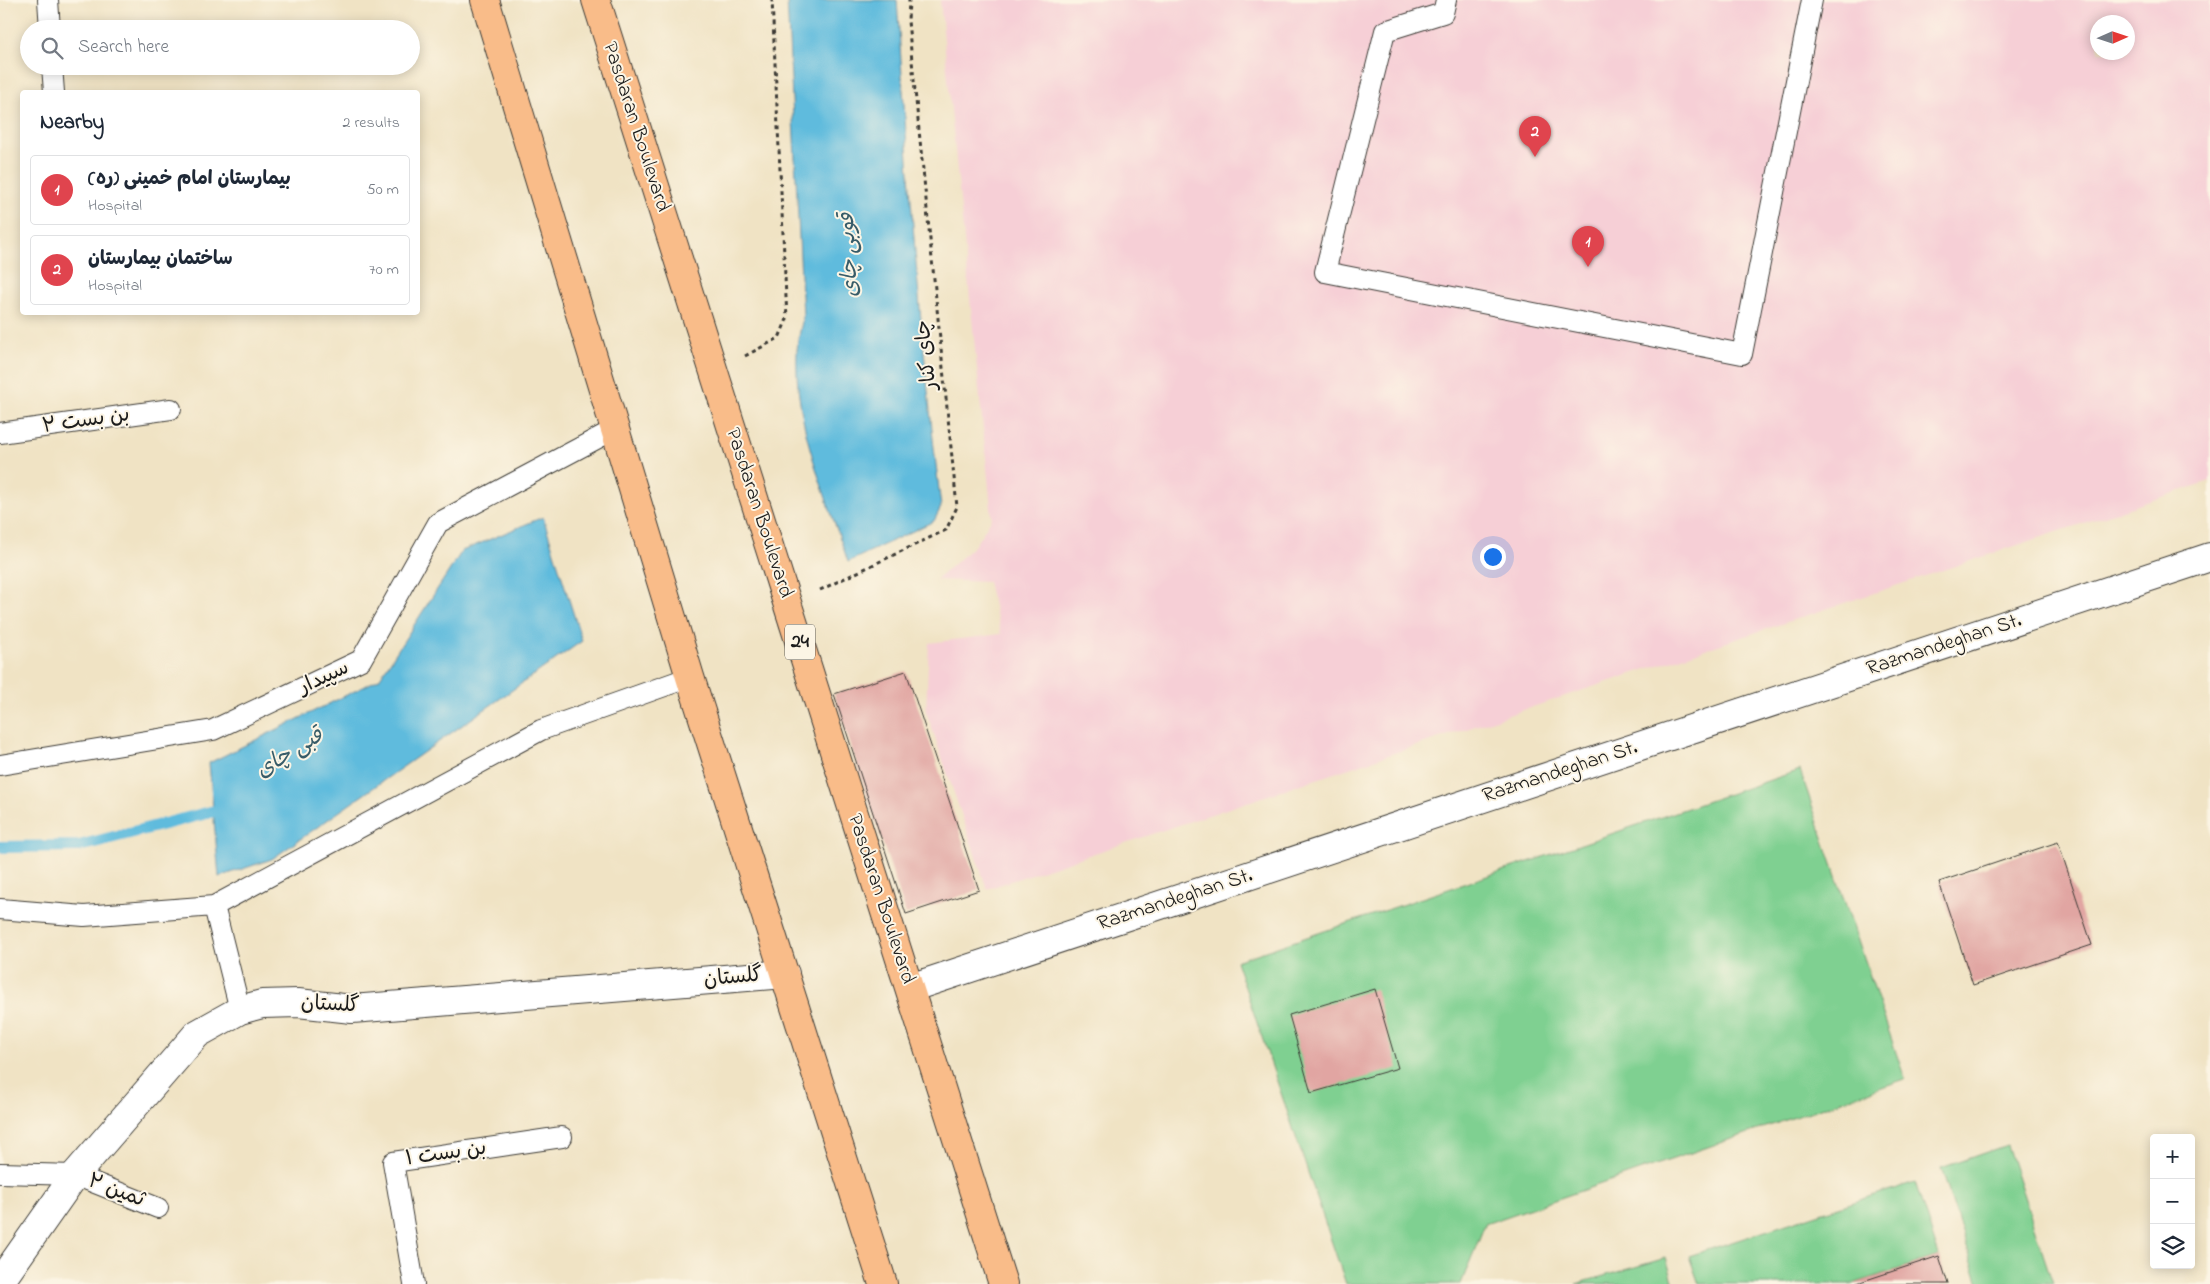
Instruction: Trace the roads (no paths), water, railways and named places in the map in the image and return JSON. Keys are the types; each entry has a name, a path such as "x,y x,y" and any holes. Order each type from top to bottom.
{"highway":[{"path":"485,0 690,677 883,1284"},
{"name":"Pasdaran Boulevard","path":"596,0 1003,1284"}],"street":[{"name":"Razmandeghan St.","path":"910,988 2210,557"},
{"name":"گلستان","path":"0,1282 75,1175 197,1034 240,1010 262,1004 298,1003 352,1009 785,974"}],"lane":[{"path":"48,0 49,20"},
{"path":"1446,0 1443,13 1385,31 1325,272 1742,354 1812,0"},
{"path":"53,75 54,90"},
{"name":"بن بست ۲","path":"0,433 171,409"},
{"name":"سپیدار","path":"0,765 213,730 361,660 438,523 615,429"},
{"path":"0,909 84,916 214,906 541,730 690,677"},
{"path":"214,906 240,1010"},
{"name":"بن بست ۱","path":"414,1284 393,1162 562,1137"},
{"path":"0,1174 75,1175"},
{"name":"ثمین ۲","path":"75,1175 158,1208"}],"water":[{"name":"قوبی چای","path":"787,0 897,0 915,254 941,507 934,521 848,562 813,458 800,404 797,377 797,350 803,316"},
{"path":"543,517 582,641 272,859 219,877 209,763 379,679 462,551"}],"waterway":[{"name":"قبی چای","path":"0,847 79,846 230,807"}],"place":[{"name":"ساختمان بیمارستان","path":"1535,157"},
{"name":"بیمارستان امام خمینی (ره)","path":"1588,267"}]}
